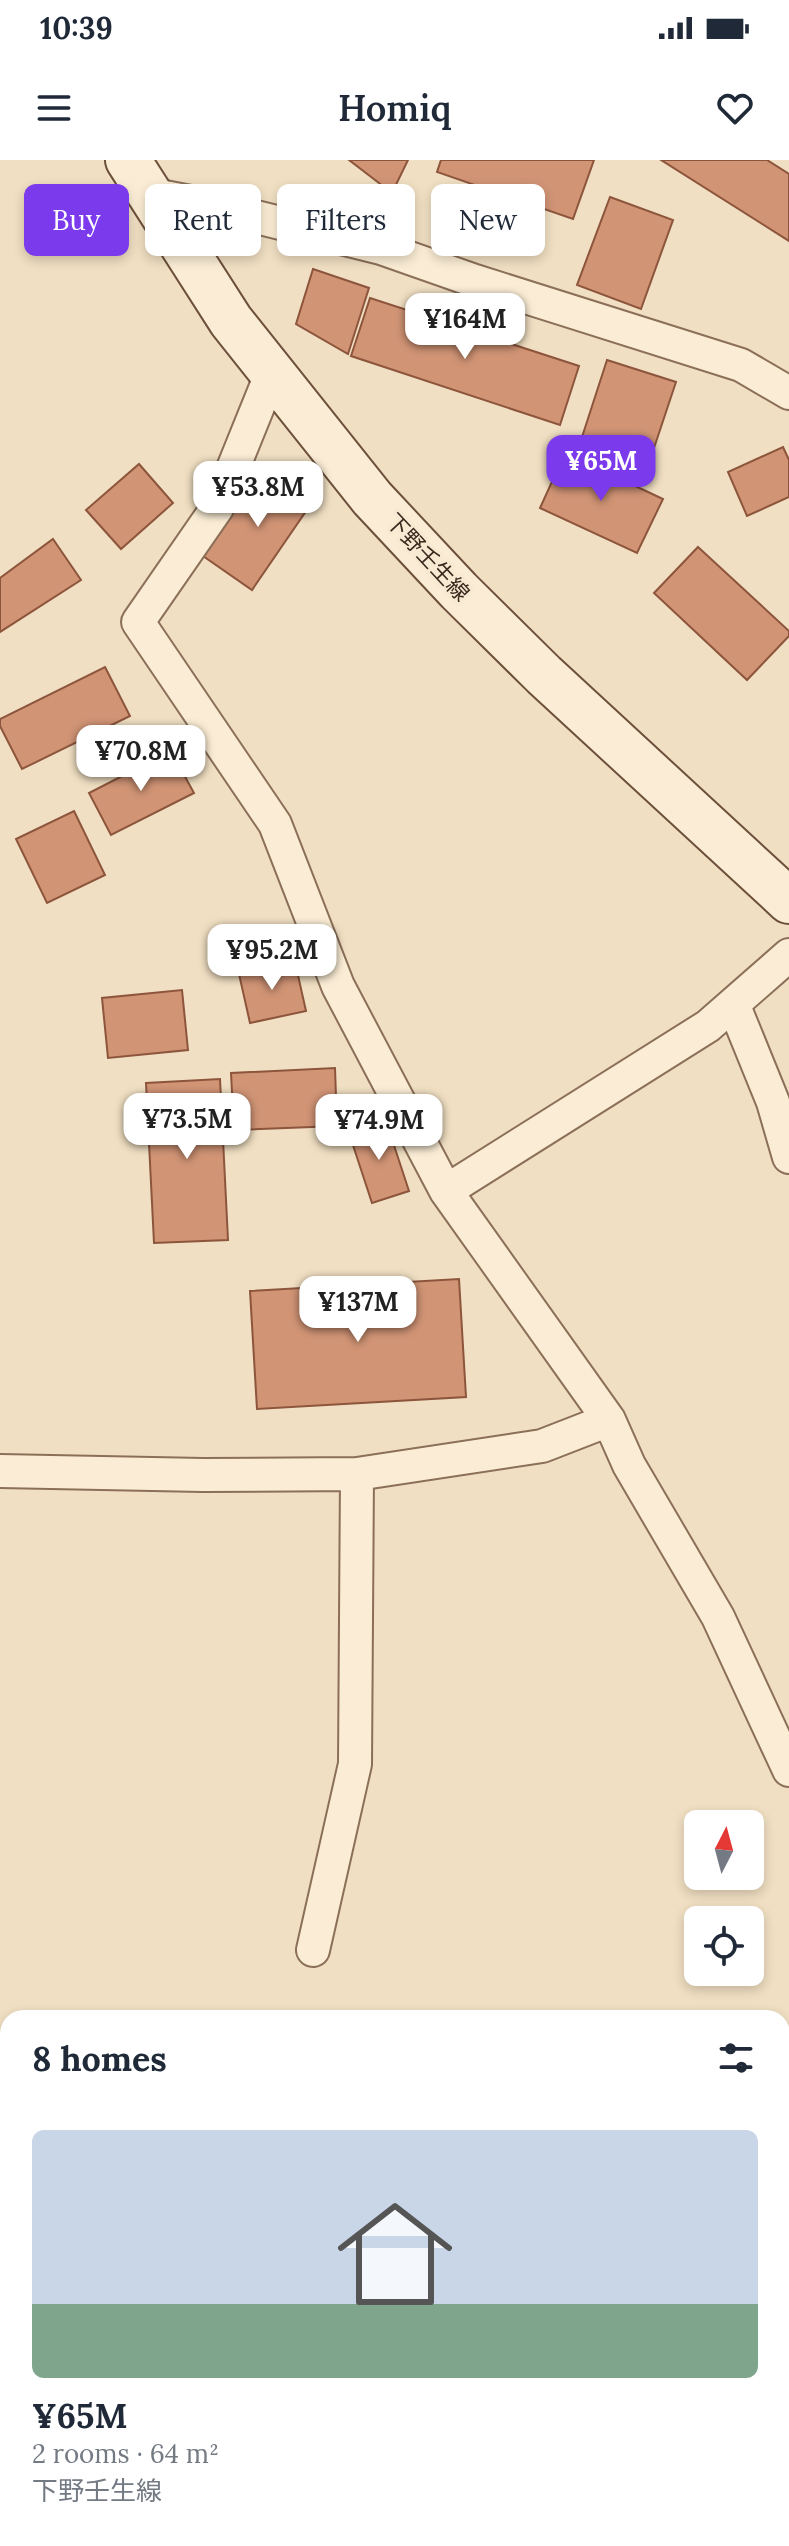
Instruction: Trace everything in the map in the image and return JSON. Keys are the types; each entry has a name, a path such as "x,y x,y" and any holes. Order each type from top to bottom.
{"main road":[{"name":"下野壬生線","path":"138,177 231,321 372,498 459,591 544,675 789,901"}],"street":[{"path":"138,177 216,207 381,248 741,365 789,393"},
{"path":"272,372 217,508 138,622 275,824 338,986 446,1191 609,1420 629,1465 718,1617 789,1770"},
{"path":"446,1191 708,1026 789,955"},
{"path":"734,1006 773,1102 789,1157"},
{"path":"0,1471 357,1474 542,1446 609,1420"},
{"path":"313,1950 355,1764 357,1474"}],"building":[{"path":"349,160 408,160 396,184 380,184"},
{"path":"441,160 594,160 573,219 545,209 545,184 472,184 437,172"},
{"path":"661,160 767,160 789,174 789,241"},
{"path":"610,197 673,220 641,309 577,285"},
{"path":"313,269 369,288 348,354 296,324"},
{"path":"370,298 579,366 560,425 351,356"},
{"path":"607,360 676,382 650,460 582,437"},
{"path":"783,447 789,460 789,497 747,516 728,472"},
{"path":"565,453 663,499 637,553 540,508"},
{"path":"139,464 173,503 121,549 86,510"},
{"path":"264,468 313,501 252,590 203,556"},
{"path":"53,539 81,580 0,632 0,578"},
{"path":"698,547 789,631 789,636 747,680 654,593"},
{"path":"105,667 130,716 22,769 0,726 0,719"},
{"path":"171,751 194,793 111,835 89,793"},
{"path":"74,811 105,875 47,903 16,839"},
{"path":"295,962 306,1011 250,1023 239,974"},
{"path":"182,990 188,1050 108,1058 102,998"},
{"path":"335,1068 337,1126 234,1130 231,1073"},
{"path":"220,1079 228,1240 154,1243 146,1083"},
{"path":"386,1121 409,1191 372,1203 349,1133"},
{"path":"459,1279 466,1397 257,1409 250,1291"}]}
